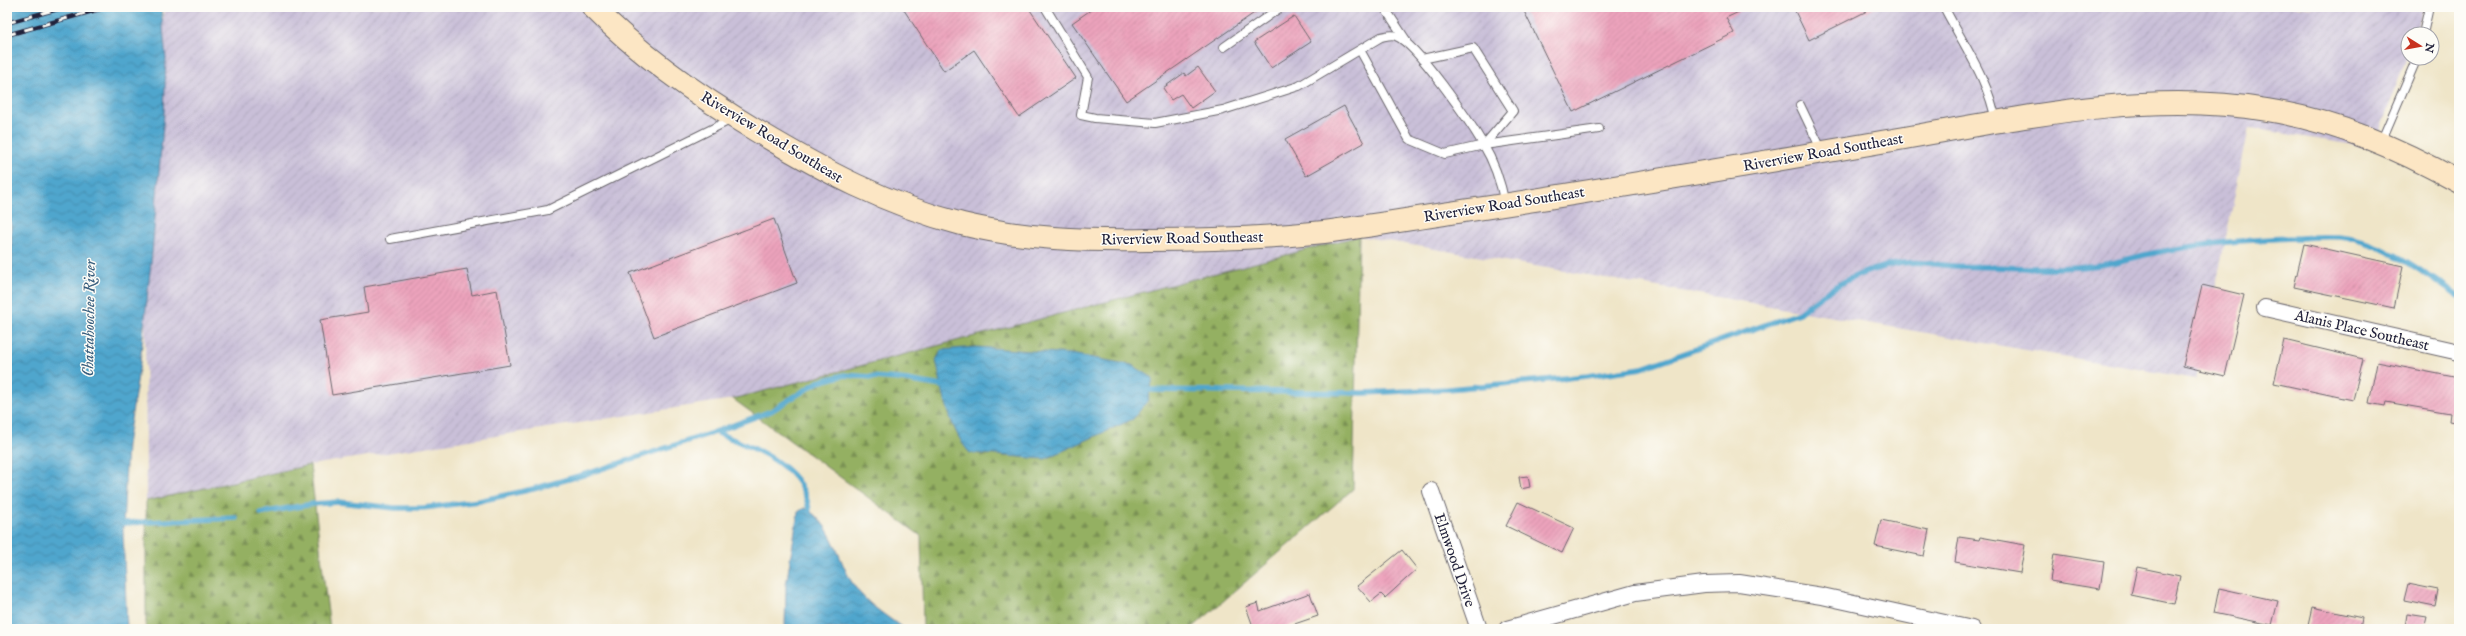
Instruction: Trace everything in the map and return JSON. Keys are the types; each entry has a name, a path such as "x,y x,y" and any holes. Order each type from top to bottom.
{"street":[{"name":"Riverview Road Southeast","path":"593,7 624,37 671,75 734,118 802,158 884,199 962,224 1025,235 1108,241 1257,238 1328,231 1506,204 1996,122 2118,105 2183,102 2269,110 2319,121 2381,142 2416,157 2459,182"},
{"name":"Alanis Place Southeast","path":"2266,308 2459,352"},
{"name":"Elmwood Drive","path":"1431,492 1479,629"},
{"path":"1507,629 1635,593 1704,584 1739,583 1822,596 1972,629"}],"lane":[{"path":"1045,7 1088,76 1081,115 1095,118 1155,123 1222,110 1299,86 1381,37 1394,34 1406,41"},
{"path":"1224,47 1281,7"},
{"path":"1384,7 1406,41 1422,59 1484,145 1500,182 1506,204"},
{"path":"1944,7 1983,79 1993,103 1996,122"},
{"path":"2425,26 2430,7"},
{"path":"1422,59 1473,48 1513,111 1484,145"},
{"path":"1360,50 1409,139 1445,154 1484,145 1599,129"},
{"path":"2381,142 2414,66"},
{"path":"1800,105 1822,152"},
{"path":"390,239 548,210 734,118"}],"shaded area":[{"path":"164,7 2425,7 2418,26 2400,26 2400,66 2404,66 2373,148 2249,128 2196,379 1359,236 733,399 310,465 146,501 145,301"}],"green space":[{"path":"1359,236 1353,489 1191,629 923,629 921,536 733,399"},
{"path":"310,465 330,629 146,629 146,501"}],"water":[{"name":"Chattahoochee River","path":"7,7 161,7 166,59 164,114 152,253 140,363 127,445 123,529 127,629 7,629 12,256 7,136"},
{"path":"976,347 1071,354 1132,365 1153,378 1148,400 1133,419 1045,459 970,453 963,444 952,422 944,397 936,360 942,350"},
{"path":"804,508 814,514 822,522 833,542 847,574 858,591 877,609 904,629 785,629 786,585 798,512"}],"building":[{"path":"902,7 1028,7 1076,78 1019,117 974,50 944,71"},
{"path":"1095,7 1263,7 1126,101 1072,23"},
{"path":"1522,7 1749,7 1726,18 1734,33 1573,112"},
{"path":"1793,7 1875,7 1809,40"},
{"path":"1294,16 1311,42 1271,68 1254,42"},
{"path":"1198,67 1215,91 1191,108 1181,94 1171,100 1163,88 1184,73 1186,76"},
{"path":"1344,106 1364,143 1306,176 1285,139"},
{"path":"774,219 797,283 654,337 630,273"},
{"path":"2304,244 2403,266 2394,308 2294,287"},
{"path":"467,269 472,295 497,290 510,365 332,395 320,320 368,312 364,287"},
{"path":"2202,285 2244,295 2225,376 2183,366"},
{"path":"2284,340 2363,359 2353,400 2274,383"},
{"path":"2377,362 2459,378 2459,423 2449,421 2450,413 2386,402 2385,406 2369,403"},
{"path":"1528,476 1530,487 1521,489 1519,477"},
{"path":"1518,502 1574,528 1562,553 1506,526"},
{"path":"1881,520 1929,530 1924,556 1875,546"},
{"path":"1959,537 1979,540 1980,537 2025,545 2020,573 1955,562"},
{"path":"1402,550 1417,569 1385,598 1381,594 1371,602 1357,586"},
{"path":"2054,554 2104,562 2100,589 2050,581"},
{"path":"2137,567 2180,576 2174,604 2131,595"},
{"path":"2408,584 2438,590 2435,606 2404,600"},
{"path":"2219,588 2278,601 2272,625 2214,613"},
{"path":"1310,593 1318,616 1280,629 1254,629 1246,607 1258,603 1260,611"},
{"path":"2312,607 2362,618 2360,629 2307,629"},
{"path":"2407,614 2427,617 2424,629 2396,629 2397,626 2405,627"}],"waterway":[{"path":"1150,390 1364,393 1448,389 1587,376 1642,368 1799,313 1821,296 1856,276 1883,267 1904,263 2040,268 2091,266 2109,264 2159,252 2212,244 2265,239 2339,237 2356,240 2387,251 2417,268 2459,297"},
{"path":"261,513 313,504 339,502 395,508 423,508 479,501 533,489 586,474 715,432 771,411 818,382 844,375 900,379 942,386"},
{"path":"715,432 745,444 787,469 805,494 809,510"},
{"path":"124,523 236,518"}],"railway":[{"path":"7,23 65,7"},
{"path":"7,35 107,7"}]}
